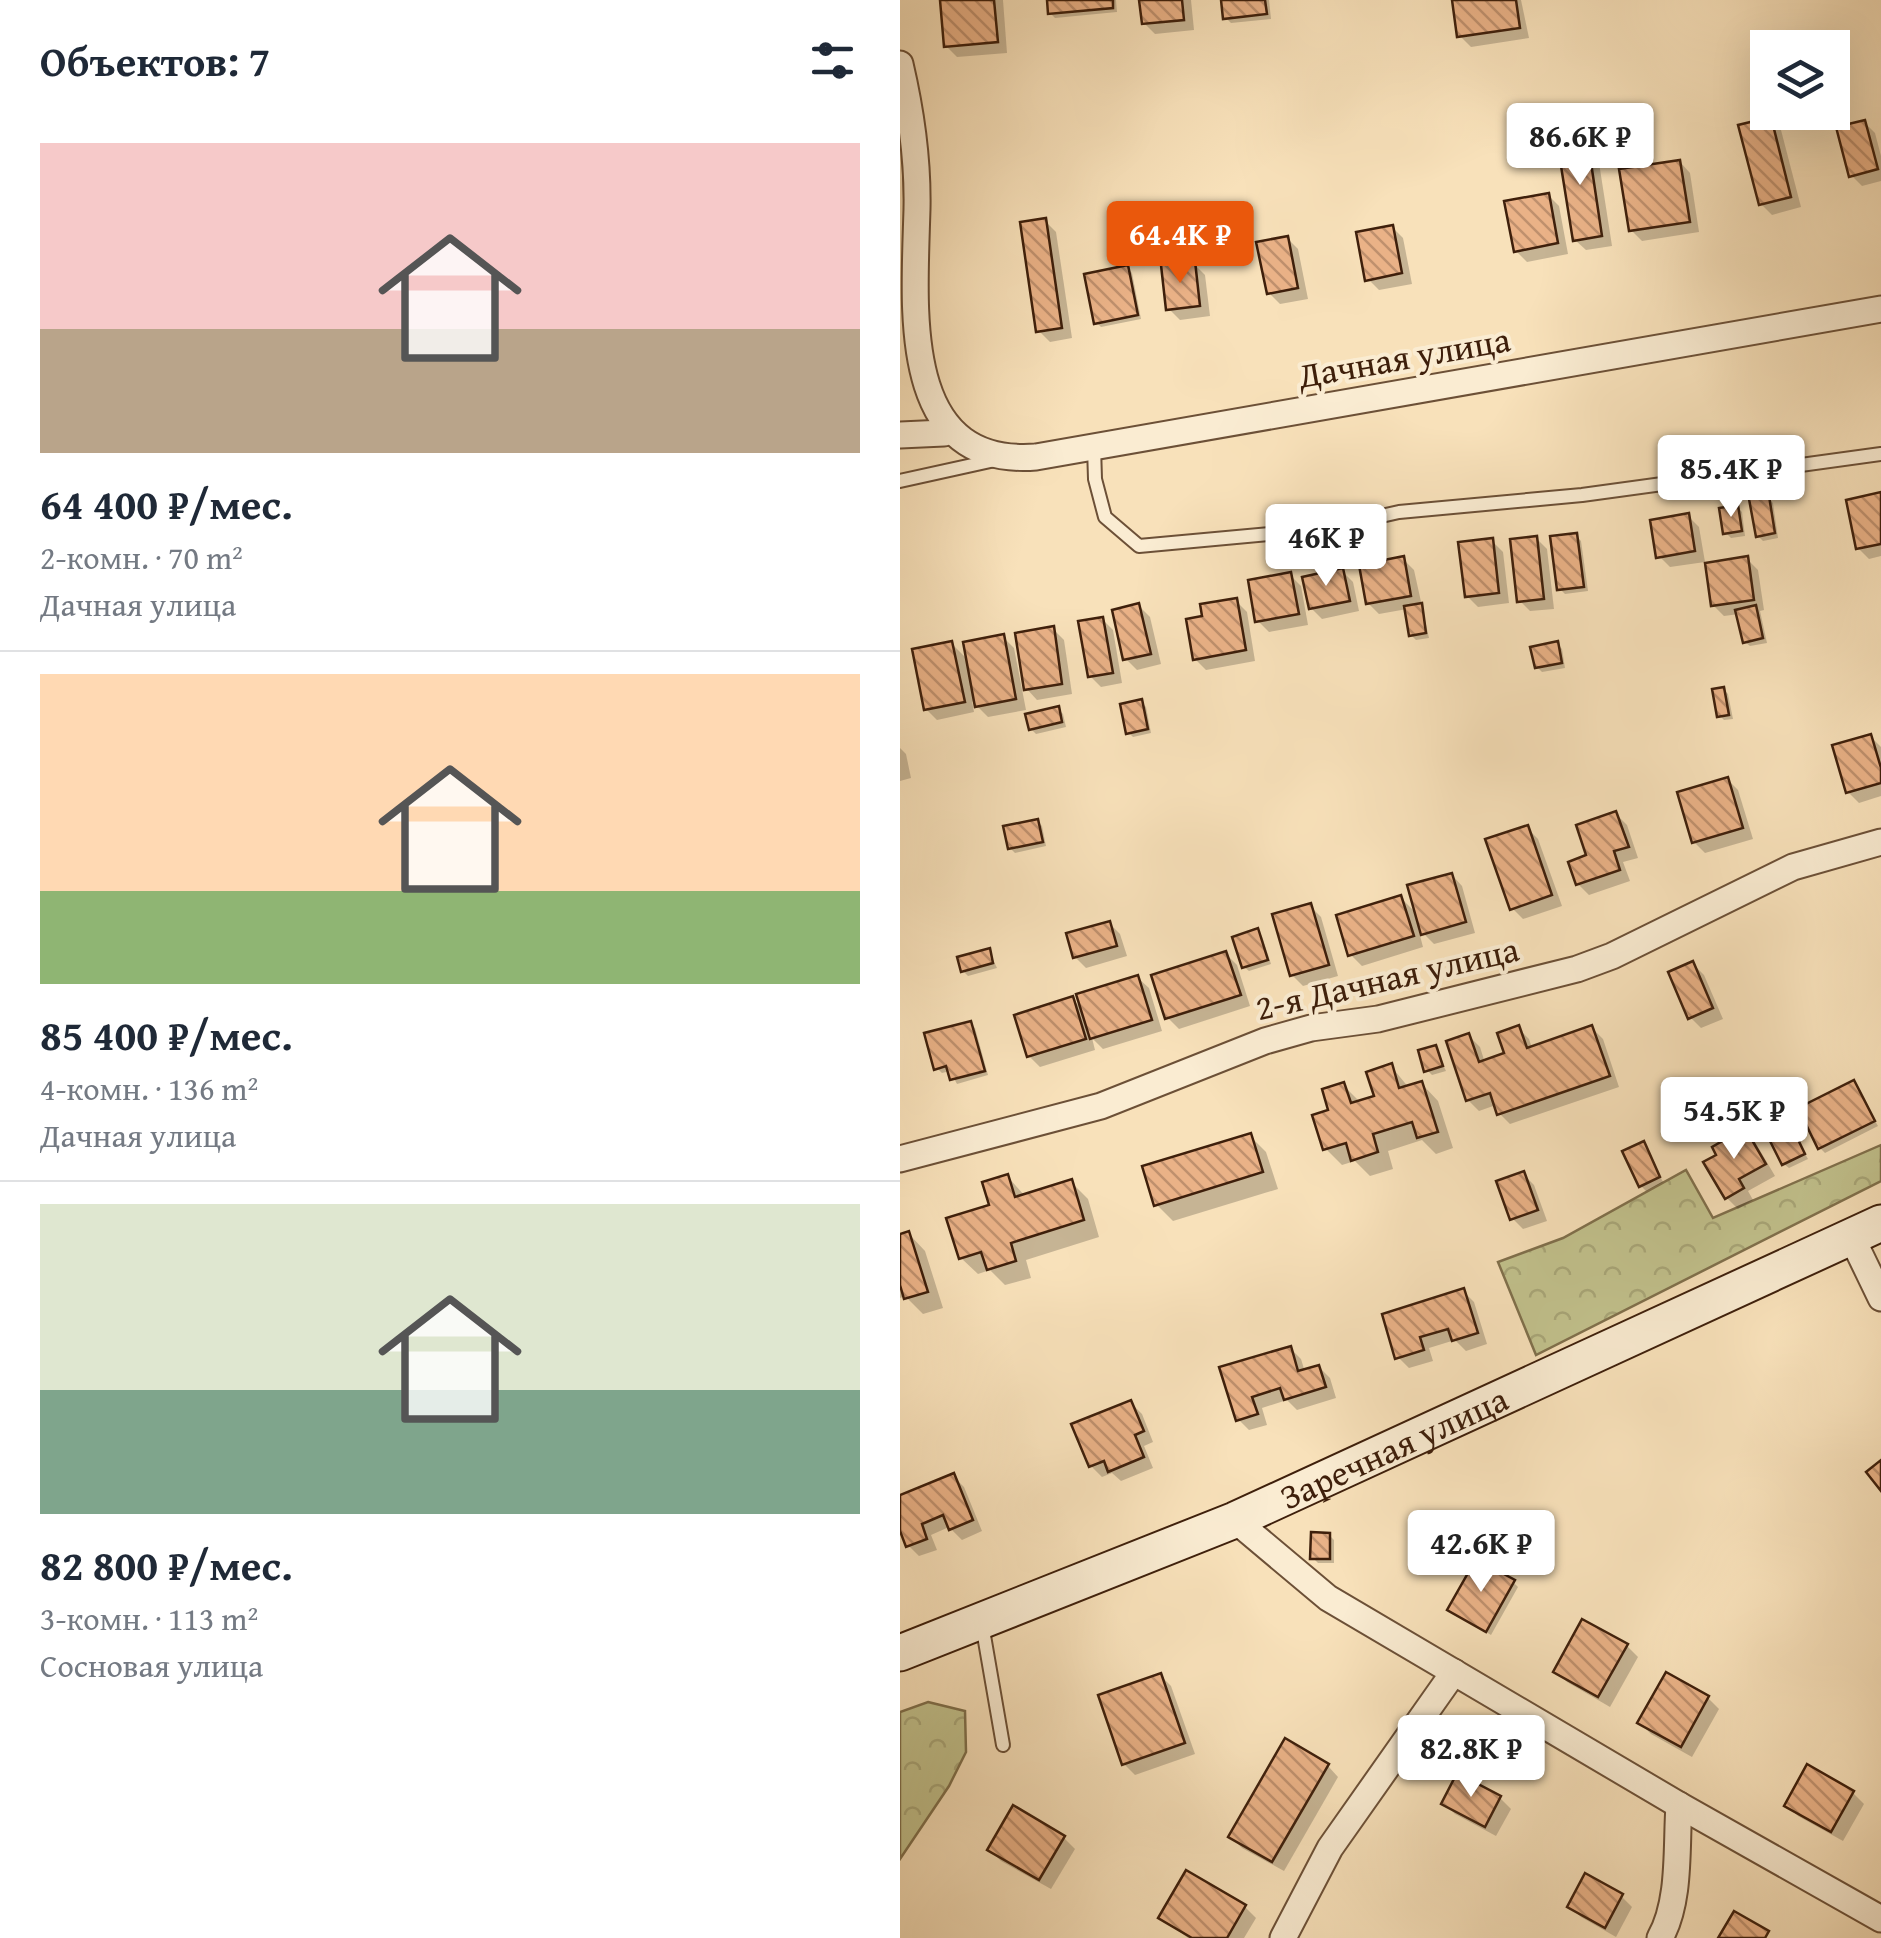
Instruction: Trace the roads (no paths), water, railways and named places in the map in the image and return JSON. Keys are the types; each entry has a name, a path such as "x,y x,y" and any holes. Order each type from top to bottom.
{"main road":[{"name":"Заречная улица","path":"900,1654 1234,1520 1866,1230"}],"street":[{"path":"900,64 914,142 917,208 909,353 921,398 944,433"},
{"name":"Дачная улица","path":"944,433 979,454 1000,459 1036,457 1881,309"},
{"path":"900,435 944,433"},
{"name":"2-я Дачная улица","path":"900,1158 1100,1106 1264,1040 1378,1018 1576,969 1612,956 1793,866 1881,842"},
{"path":"1866,1230 1881,1298"},
{"path":"1234,1520 1328,1598 1881,1918"},
{"path":"1283,1938 1330,1848 1454,1672"},
{"path":"1660,1938 1674,1887 1679,1804"}],"lane":[{"path":"1094,446 1096,479 1105,517 1140,546 1324,529 1399,512 1582,495 1881,454"},
{"path":"900,481 1000,459"},
{"path":"982,1621 1004,1745"}]}
